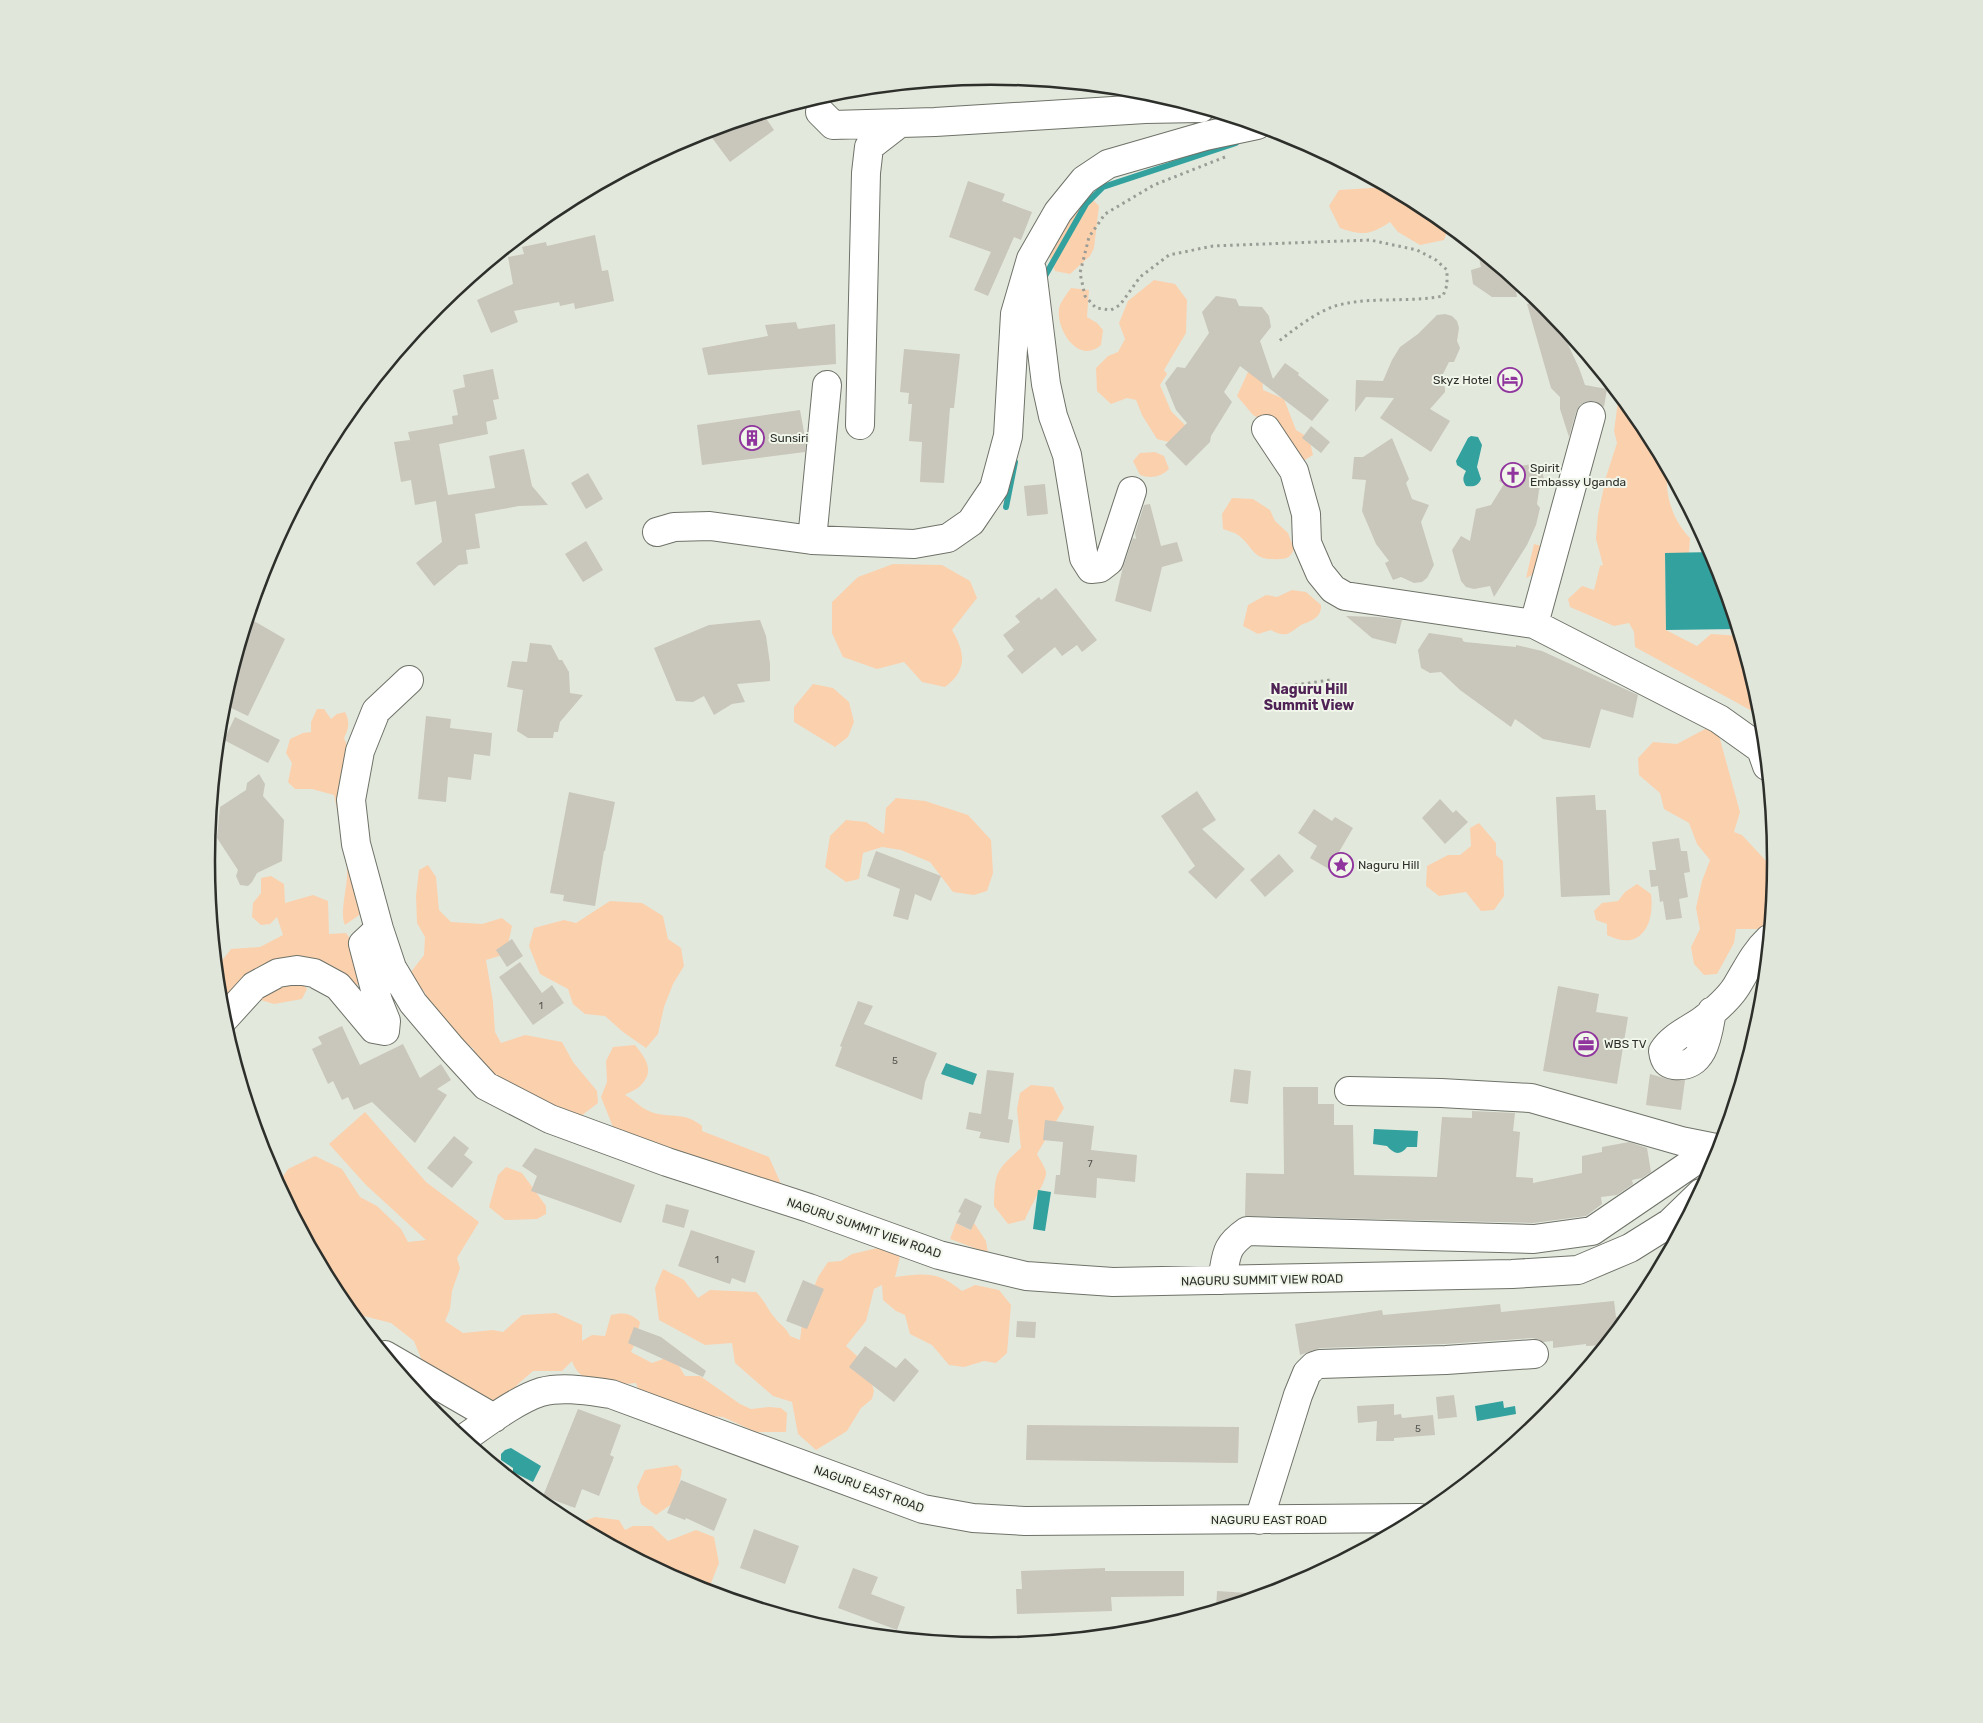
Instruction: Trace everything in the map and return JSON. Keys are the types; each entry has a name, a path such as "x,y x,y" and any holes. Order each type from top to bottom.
{"street":[{"path":"820,112 833,125 1180,108"},
{"path":"860,425 866,173 869,147 900,123"},
{"path":"657,532 674,527 710,526 812,540 914,544 948,538 972,522 994,488 1008,436 1015,314 1031,259 1058,212 1084,180 1108,164 1205,136 1245,128"},
{"path":"1031,259 1046,384 1053,416 1067,455 1084,558 1091,568 1100,568 1109,561 1132,491"},
{"path":"812,540 827,385"},
{"path":"1534,624 1590,416"},
{"path":"1266,429 1294,471 1306,514 1307,544 1320,573 1333,589 1345,596 1534,624 1719,719 1759,748"},
{"name":"NAGURU SUMMIT VIEW ROAD","path":"409,680 376,711 360,751 351,800 356,844 379,929 392,968 414,1003 452,1050 486,1086 550,1119 667,1162 809,1208 939,1255 1026,1276 1113,1282 1512,1274 1578,1270 1630,1248 1670,1223 1687,1206"},
{"path":"230,1012 254,986 278,973 297,970 314,973 338,986 374,1029 385,1031 386,1022 378,1002 364,944 379,929"},
{"path":"1712,1011 1735,989 1750,961 1763,945"},
{"path":"1349,1091 1531,1098 1680,1141 1713,1148"},
{"path":"1222,1280 1227,1253 1234,1240 1247,1231 1534,1239 1592,1230 1711,1153"},
{"path":"1259,1520 1298,1395 1307,1373 1314,1366 1320,1364 1446,1360 1534,1354"},
{"path":"400,1364 494,1418"},
{"name":"NAGURU EAST ROAD","path":"469,1435 494,1418 540,1392 583,1390 611,1394 923,1509 973,1518 1025,1521 1405,1518"}],"path":[{"path":"1231,155 1154,185 1105,214 1089,237 1080,273 1085,296 1096,308 1111,310 1120,306 1140,277 1170,255 1213,246 1370,240 1417,250 1436,260 1447,270 1447,285 1443,296 1426,299 1364,301 1334,307 1301,324 1279,341"},
{"path":"1295,685 1330,680"}],"shaded area":[{"path":"1377,188 1447,233 1444,240 1420,245 1398,232 1390,222 1377,230 1366,233 1340,228 1329,206 1339,190"},
{"path":"1091,198 1099,206 1094,248 1090,256 1070,274 1055,271 1047,250 1075,203"},
{"path":"1154,280 1175,284 1187,300 1186,333 1164,370 1167,374 1160,385 1171,411 1191,431 1173,443 1157,439 1142,415 1136,400 1127,398 1111,404 1097,391 1096,368 1108,356 1118,352 1125,339 1119,323 1128,301"},
{"path":"1071,288 1089,290 1087,317 1097,323 1103,330 1101,345 1093,350 1085,351 1077,348 1065,335 1061,326 1059,309"},
{"path":"1258,371 1262,376 1263,390 1284,399 1296,430 1309,438 1313,455 1303,461 1266,422 1253,415 1237,396 1248,372"},
{"path":"1618,403 1664,473 1667,479 1671,507 1681,527 1690,538 1689,553 1665,554 1666,630 1697,646 1711,634 1734,636 1753,712 1635,647 1634,632 1629,623 1614,626 1570,607 1568,599 1582,586 1594,590 1600,566 1603,565 1596,539 1598,515 1606,477 1617,443 1614,431"},
{"path":"1155,452 1164,456 1169,469 1156,477 1140,475 1133,461 1140,453"},
{"path":"1232,498 1253,499 1270,510 1275,521 1288,533 1294,549 1287,558 1271,559 1259,556 1238,535 1223,529 1222,514"},
{"path":"1534,544 1545,547 1537,576 1532,575 1526,578"},
{"path":"893,564 942,565 970,581 977,598 952,630 962,653 961,667 958,674 945,687 922,682 904,662 877,669 843,657 832,633 832,602 858,577"},
{"path":"1292,590 1306,592 1321,605 1320,613 1312,620 1287,634 1279,634 1271,630 1258,634 1243,626 1248,605 1266,595 1277,597"},
{"path":"813,684 833,688 849,702 854,722 848,737 835,747 794,722 794,707"},
{"path":"317,709 324,709 331,719 337,714 345,712 348,722 344,738 352,757 365,911 345,925 343,907 347,862 334,795 312,789 295,789 288,782 292,763 286,753 290,739 303,733 311,732 311,722"},
{"path":"1707,728 1718,732 1740,812 1734,832 1742,835 1767,862 1765,924 1761,929 1736,929 1734,943 1717,974 1704,975 1694,964 1691,947 1700,929 1696,908 1702,881 1710,860 1697,844 1689,823 1664,809 1660,793 1639,775 1638,758 1653,742 1677,744"},
{"path":"896,798 925,801 968,815 991,840 993,873 987,891 974,895 953,892 930,862 901,850 882,847 863,853 859,879 846,882 825,867 830,836 846,820 866,822 884,834 886,808"},
{"path":"1479,823 1496,843 1496,855 1503,861 1504,896 1494,910 1481,911 1466,892 1439,896 1426,886 1427,866 1448,855 1460,855 1471,846 1470,828"},
{"path":"428,865 436,877 439,910 451,922 482,924 502,918 512,926 506,954 486,960 493,1002 495,1032 501,1043 525,1035 562,1042 573,1062 597,1091 598,1103 581,1116 517,1094 472,1061 474,1049 456,1037 432,1009 424,991 412,981 411,972 424,955 425,937 417,923 416,896 419,870"},
{"path":"271,876 284,884 285,903 313,895 328,901 329,934 346,933 375,974 359,985 343,983 325,963 309,961 299,979 307,989 302,999 274,1004 251,997 227,994 222,961 231,949 260,947 283,935 277,917 270,924 261,925 252,917 253,903 261,893 261,878"},
{"path":"1637,884 1651,894 1652,905 1648,925 1636,938 1628,940 1607,935 1607,924 1596,920 1594,911 1602,903 1618,901 1625,892"},
{"path":"610,901 642,903 663,916 668,939 681,948 684,966 673,984 664,1007 658,1034 646,1048 623,1032 605,1016 585,1014 573,1004 568,989 540,974 529,946 534,928 564,920 576,923"},
{"path":"635,1045 646,1060 647,1076 639,1087 625,1095 649,1111 690,1119 702,1126 702,1131 769,1157 785,1193 618,1135 601,1097 607,1082 606,1061 613,1047"},
{"path":"1031,1085 1053,1087 1064,1108 1037,1154 1046,1172 1041,1188 1025,1220 1008,1224 994,1206 996,1179 1001,1167 1021,1148 1017,1109 1020,1093"},
{"path":"365,1112 426,1182 479,1222 457,1258 460,1268 452,1291 450,1309 445,1321 463,1333 493,1330 503,1332 522,1315 556,1313 582,1325 582,1341 592,1335 605,1336 611,1315 630,1315 640,1322 636,1341 631,1352 652,1363 669,1357 676,1361 685,1376 700,1376 740,1404 751,1409 781,1408 787,1413 786,1432 756,1432 723,1417 691,1414 639,1391 636,1383 608,1384 590,1380 582,1376 572,1361 562,1371 533,1371 508,1395 489,1402 429,1374 414,1341 391,1323 362,1316 319,1250 282,1177 288,1169 315,1156 342,1169 360,1197 377,1206 401,1229 408,1242 426,1240 366,1185 329,1144"},
{"path":"506,1167 522,1173 546,1206 546,1214 537,1219 505,1220 489,1207 498,1175"},
{"path":"956,1223 970,1230 974,1223 986,1241 988,1253 950,1239"},
{"path":"882,1247 900,1257 895,1277 931,1275 946,1280 962,1291 975,1285 999,1290 1011,1305 1007,1353 996,1363 984,1361 964,1367 949,1365 932,1345 910,1334 905,1315 896,1311 883,1300 882,1285 874,1289 866,1321 846,1346 866,1364 874,1391 872,1399 861,1408 847,1431 816,1450 798,1434 792,1402 773,1396 735,1363 732,1343 705,1345 659,1320 655,1288 663,1269 684,1280 698,1298 710,1290 756,1292 790,1336 800,1340 803,1315 818,1277 828,1262 841,1261 852,1254"},
{"path":"677,1465 682,1470 676,1501 656,1515 641,1504 637,1487 645,1470"},
{"path":"595,1517 619,1520 625,1530 633,1526 652,1526 668,1541 696,1530 714,1537 719,1563 711,1583 708,1584 648,1558 583,1522"}],"water":[{"path":"1471,436 1478,437 1482,445 1477,467 1481,479 1477,485 1466,486 1463,480 1466,471 1457,465 1456,461 1468,438"},
{"path":"1704,552 1732,629 1666,630 1665,553"},
{"path":"946,1063 977,1074 973,1085 941,1074"},
{"path":"1374,1129 1418,1131 1417,1147 1407,1147 1402,1152 1397,1153 1387,1146 1373,1144"},
{"path":"1038,1190 1051,1192 1045,1231 1033,1229"},
{"path":"1503,1401 1504,1408 1515,1406 1516,1414 1477,1421 1475,1406"},
{"path":"511,1448 541,1466 533,1482 513,1472 513,1468 501,1460 501,1454"}],"building":[{"path":"766,119 774,130 730,162 712,137"},
{"path":"968,181 1005,194 1002,201 1032,212 1021,240 1014,237 988,296 974,290 991,252 949,237"},
{"path":"595,235 602,271 608,270 614,301 575,309 574,303 560,306 559,302 514,311 518,322 491,333 477,300 513,284 508,257 524,254 522,247 546,242 547,246"},
{"path":"1479,258 1516,289 1517,297 1492,297 1473,284 1471,270 1481,267"},
{"path":"1216,296 1236,299 1239,306 1262,307 1269,316 1271,327 1260,341 1273,379 1285,363 1329,400 1312,421 1240,366 1224,392 1232,402 1211,436 1210,442 1186,466 1165,445 1187,423 1176,410 1165,383 1177,367 1185,368 1209,333 1202,312"},
{"path":"1531,303 1541,312 1566,340 1585,385 1607,389 1604,407 1595,401 1587,401 1580,405 1576,412 1569,437 1560,409 1560,397 1551,388 1527,304"},
{"path":"1445,314 1452,316 1457,321 1459,328 1457,341 1460,348 1454,362 1449,362 1441,378 1445,392 1430,409 1450,421 1431,452 1380,418 1394,398 1366,397 1355,412 1356,380 1383,381 1400,347 1418,334 1437,315"},
{"path":"796,322 798,329 835,324 836,364 708,375 702,348 768,336 765,325"},
{"path":"904,349 960,354 954,408 950,408 944,483 920,482 922,442 909,441 912,404 908,404 909,393 900,392"},
{"path":"493,369 499,399 493,400 497,419 486,422 488,434 439,444 448,495 495,488 489,456 524,449 532,486 548,505 519,506 475,514 480,548 466,550 468,564 459,565 434,586 416,563 442,542 436,501 415,505 411,480 401,482 394,442 410,440 408,432 453,424 452,416 458,415 453,390 465,387 463,375"},
{"name":"Sunsiri","path":"800,410 806,443 805,452 702,465 697,425"},
{"path":"1311,426 1330,442 1321,453 1302,438"},
{"path":"1392,438 1409,479 1406,483 1412,499 1429,505 1421,522 1434,565 1427,578 1422,582 1414,583 1401,577 1393,580 1385,563 1389,561 1376,544 1362,511 1366,480 1352,479 1354,457 1363,457"},
{"path":"1510,463 1516,467 1531,464 1537,466 1542,471 1544,479 1539,490 1537,504 1540,508 1536,525 1527,545 1494,597 1490,586 1474,589 1466,587 1461,581 1452,550 1461,536 1470,541 1476,509 1491,505 1504,484 1499,481"},
{"path":"588,473 603,499 586,509 571,483"},
{"path":"1045,484 1048,514 1027,516 1024,486"},
{"path":"1150,504 1161,546 1177,542 1183,561 1162,567 1151,612 1115,601 1123,567 1133,538 1136,539 1135,533 1144,505"},
{"path":"586,541 603,570 583,582 565,554"},
{"path":"1056,588 1097,640 1082,652 1077,645 1062,656 1055,647 1022,674 1007,656 1014,650 1003,635 1020,622 1015,616 1039,597 1041,600"},
{"path":"1346,616 1402,620 1396,644 1372,638"},
{"path":"760,620 766,636 770,664 770,681 737,684 745,702 732,704 714,715 704,696 693,702 676,701 654,648 709,625"},
{"path":"253,621 285,639 248,716 231,708 241,661"},
{"path":"1429,633 1462,638 1465,642 1516,647 1516,645 1542,651 1638,695 1633,718 1601,709 1590,748 1543,739 1515,719 1511,727 1460,690 1441,672 1430,673 1421,668 1418,650"},
{"path":"530,643 551,645 559,660 562,660 569,672 570,693 583,695 560,722 558,732 554,732 553,738 528,738 517,731 523,690 507,687 512,661 527,662"},
{"path":"426,716 451,719 450,728 492,733 490,756 474,754 471,780 448,777 446,802 418,799"},
{"path":"235,717 280,740 268,763 225,741"},
{"path":"259,774 265,784 263,796 284,820 282,861 257,873 248,886 240,885 236,876 238,870 217,838 220,807 246,790 247,783"},
{"path":"1197,791 1216,820 1202,829 1245,869 1216,899 1188,872 1195,866 1161,816"},
{"path":"569,792 615,802 604,851 595,906 563,901 564,895 550,893"},
{"path":"1595,795 1596,810 1606,810 1610,895 1561,897 1556,797"},
{"path":"1440,799 1453,813 1456,810 1468,822 1445,844 1422,818"},
{"path":"1314,809 1332,821 1335,817 1353,828 1329,869 1310,858 1317,846 1298,833"},
{"path":"1679,838 1681,851 1687,851 1690,872 1684,873 1688,897 1679,899 1682,918 1666,920 1663,901 1660,902 1658,886 1651,887 1649,870 1656,870 1652,842"},
{"path":"876,851 941,876 931,901 915,894 908,920 893,916 900,889 867,876"},
{"path":"1279,854 1294,871 1265,897 1250,880"},
{"path":"512,939 523,956 507,967 496,950"},
{"path":"520,962 542,993 552,985 564,1003 533,1025 499,977"},
{"name":"WBS TV","path":"1558,986 1599,994 1596,1012 1628,1017 1617,1084 1543,1071"},
{"path":"858,1001 873,1006 864,1024 937,1053 925,1082 922,1100 835,1066 842,1047 840,1046"},
{"path":"342,1026 360,1065 403,1044 420,1078 441,1064 451,1080 437,1089 447,1095 415,1143 372,1102 354,1110 348,1097 342,1100 333,1081 328,1084 312,1049 322,1044 318,1037"},
{"path":"1234,1069 1251,1071 1248,1104 1230,1102"},
{"path":"987,1070 1014,1073 1008,1119 1013,1120 1009,1143 979,1138 981,1132 966,1129 969,1112 981,1114"},
{"path":"1650,1074 1671,1080 1685,1080 1681,1110 1646,1105"},
{"path":"1283,1087 1318,1087 1318,1104 1334,1104 1334,1125 1353,1125 1354,1175 1437,1177 1442,1117 1472,1118 1472,1111 1515,1113 1513,1131 1520,1132 1516,1177 1533,1178 1533,1183 1582,1173 1582,1156 1602,1152 1602,1147 1629,1142 1647,1148 1651,1172 1642,1178 1632,1180 1633,1184 1617,1195 1601,1197 1602,1204 1586,1216 1533,1223 1245,1216 1246,1173 1284,1174"},
{"path":"1045,1120 1094,1126 1091,1150 1137,1155 1135,1182 1097,1178 1096,1198 1054,1194 1056,1175 1060,1175 1063,1142 1043,1140"},
{"path":"454,1136 469,1148 464,1155 473,1162 452,1188 427,1168"},
{"path":"535,1148 635,1185 621,1223 531,1191 537,1176 522,1166"},
{"path":"965,1198 982,1206 971,1230 956,1223 961,1213 958,1212"},
{"path":"666,1204 689,1210 684,1228 662,1222"},
{"path":"691,1230 755,1251 745,1283 732,1278 730,1284 678,1266"},
{"path":"803,1280 824,1289 807,1329 786,1321"},
{"path":"1614,1301 1616,1317 1620,1317 1598,1345 1586,1346 1586,1344 1553,1348 1553,1341 1543,1342 1533,1338 1445,1344 1320,1348 1300,1355 1295,1324 1382,1310 1383,1315 1500,1304 1501,1312"},
{"path":"1017,1321 1036,1322 1035,1338 1016,1337"},
{"path":"634,1327 661,1337 706,1371 703,1377 628,1343"},
{"path":"865,1346 896,1368 905,1358 919,1371 894,1402 849,1367"},
{"path":"1454,1395 1457,1417 1438,1419 1436,1397"},
{"path":"1394,1404 1394,1415 1401,1414 1402,1418 1433,1415 1435,1435 1394,1438 1394,1441 1376,1441 1377,1421 1358,1423 1357,1406"},
{"path":"578,1409 621,1425 610,1455 614,1457 599,1496 582,1489 575,1508 543,1495"},
{"path":"1027,1425 1239,1427 1238,1463 1026,1460"},
{"path":"681,1480 727,1499 714,1531 686,1518 685,1520 667,1513"},
{"path":"754,1529 799,1546 785,1584 740,1568"},
{"path":"853,1568 878,1577 871,1594 905,1607 897,1630 838,1608"},
{"path":"1105,1568 1105,1571 1184,1571 1184,1596 1111,1597 1112,1611 1017,1614 1016,1589 1022,1589 1021,1571"},
{"path":"1217,1591 1251,1593 1241,1597 1216,1605"}],"waterway":[{"path":"1045,276 1086,204 1103,187 1236,143"},
{"path":"1006,507 1015,462"}],"place":[{"name":"Skyz Hotel","path":"1510,380"},
{"name":"Sunsiri","path":"752,438"},
{"name":"Spirit Embassy Uganda","path":"1513,475"},
{"name":"Naguru Hill","path":"1341,865"},
{"name":"WBS TV","path":"1586,1044"}],"district":[{"name":"Naguru Hill Summit View","path":"1309,698"}]}
